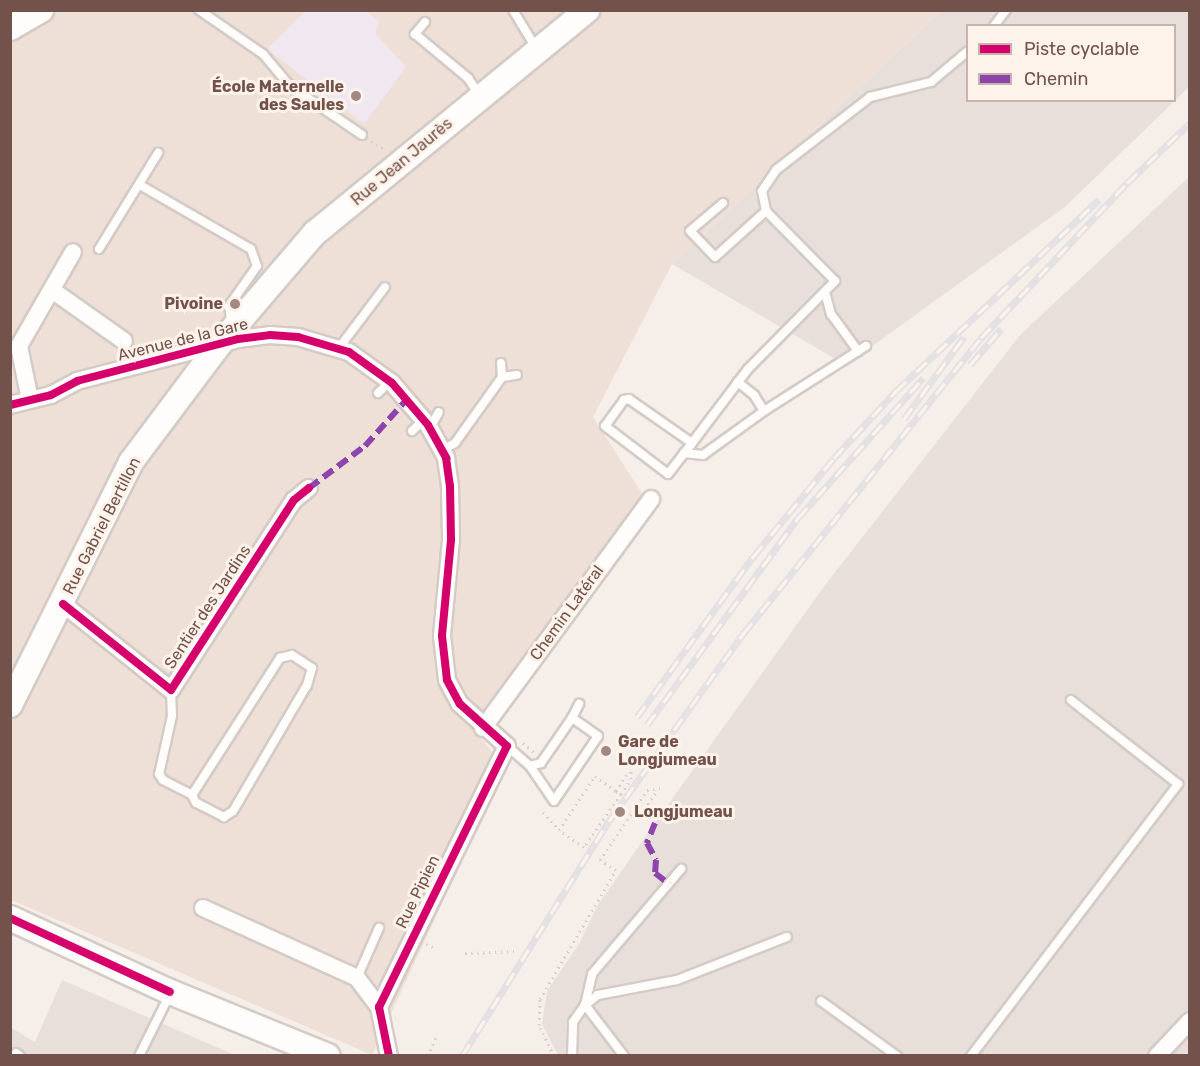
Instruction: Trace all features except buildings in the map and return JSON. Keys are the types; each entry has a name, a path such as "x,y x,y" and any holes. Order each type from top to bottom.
{"main road":[{"path":"10,28 41,10"},
{"name":"Rue Jean Jaurès","path":"226,337 291,259 402,161 586,10"},
{"name":"Rue Gabriel Bertillon","path":"10,705 63,604 131,462 226,337"},
{"path":"10,918 170,992 328,1056"},
{"path":"277,1037 304,1056"}],"street":[{"path":"30,400 19,346 73,252"},
{"path":"52,290 124,341"},
{"name":"Avenue de la Gare","path":"10,405 51,395 77,381 226,337 270,335 339,348 384,388 431,420 442,450 451,513 444,666 453,693 470,716 507,747"},
{"name":"Sentier des Jardins","path":"63,604 171,690 294,500 309,488"},
{"name":"Chemin Latéral","path":"483,728 651,499"},
{"name":"Rue Pipien","path":"379,1007 507,747"},
{"path":"202,908 357,978 379,1007 388,1056"},
{"path":"1157,1056 1190,1021"}],"lane":[{"path":"199,10 263,54 290,86 362,135"},
{"path":"513,10 538,51"},
{"path":"996,24 1006,10"},
{"path":"425,22 415,34 468,78 481,98"},
{"path":"692,443 629,399 624,400 605,426 668,474 692,443 738,382 835,281 766,211 762,191 776,170 870,97 931,82 966,53"},
{"path":"99,249 158,153"},
{"path":"140,185 251,249 257,266 229,306 226,337"},
{"path":"723,203 690,231 715,257 766,211"},
{"path":"339,348 385,287"},
{"path":"684,453 703,455 764,411 862,349 831,314 825,292"},
{"path":"442,450 456,443 502,377 501,363"},
{"path":"502,377 517,375"},
{"path":"738,382 754,395 764,411"},
{"path":"412,431 431,420"},
{"path":"171,690 172,716 159,774 163,780 192,795 196,803 224,817 233,811 312,675 307,662 291,655 280,658 192,795"},
{"path":"971,1056 1178,784 1071,700"},
{"path":"530,766 541,762 572,718 579,704"},
{"path":"507,747 530,766 554,801 598,736 572,718"},
{"path":"585,1005 592,974 681,869"},
{"path":"357,978 379,928"},
{"path":"572,1056 573,1022 585,1005 598,995 677,980 787,937"},
{"path":"139,1056 170,992"},
{"path":"820,1001 897,1056"},
{"path":"585,1005 624,1056"}],"path":[{"path":"362,135 402,161"},
{"path":"543,812 548,822 584,847 631,779 631,767"},
{"path":"616,791 627,774"},
{"path":"558,830 595,776 621,794"},
{"path":"554,1056 538,1025 540,999 616,870 600,860 647,790 660,788"},
{"path":"637,805 644,809 656,793"},
{"path":"648,819 654,823"},
{"path":"430,946 435,948"},
{"path":"465,953 516,951"},
{"path":"428,1056 436,1037"}],"shaded area":[{"name":"École Maternelle des Saules","path":"306,10 367,11 379,22 375,33 406,67 364,124 267,49"},
{"path":"11,11 941,11 672,264 593,417 643,495 476,732 505,767 372,1055 11,900"},
{"path":"941,11 1189,11 1189,87 1176,100 1176,24 966,24 966,102 1174,102 1065,207 846,365 672,264"},
{"path":"1189,177 1189,1055 558,1055 542,1024 547,991 579,944 598,905 825,585 1021,334"},
{"path":"62,980 235,1055 11,1055 10,1027 35,1042"}],"railway":[{"path":"462,1056 609,821 743,634 981,338 1127,183 1190,123"},
{"path":"637,717 753,557 834,458 896,391 1099,200"},
{"path":"970,365 1001,329"},
{"path":"904,419 964,337"},
{"path":"647,725 798,518 923,378"}],"marked path":[{"path":"309,488 365,446 408,398"},
{"path":"655,823 647,843 656,860 655,873 669,884"}],"cycle path":[{"path":"10,405 51,395 77,381 238,339 270,335 298,337 349,352 392,383 428,425 446,458 450,486 451,540 442,636 447,680 460,704 507,746 379,1007 389,1056"},
{"path":"63,604 171,690 294,500 309,488"},
{"path":"10,918 170,992"}],"place":[{"name":"École Maternelle des Saules","path":"356,96"},
{"name":"Pivoine","path":"235,304"},
{"name":"Gare de Longjumeau","path":"606,751"},
{"name":"Longjumeau","path":"620,812"}]}
